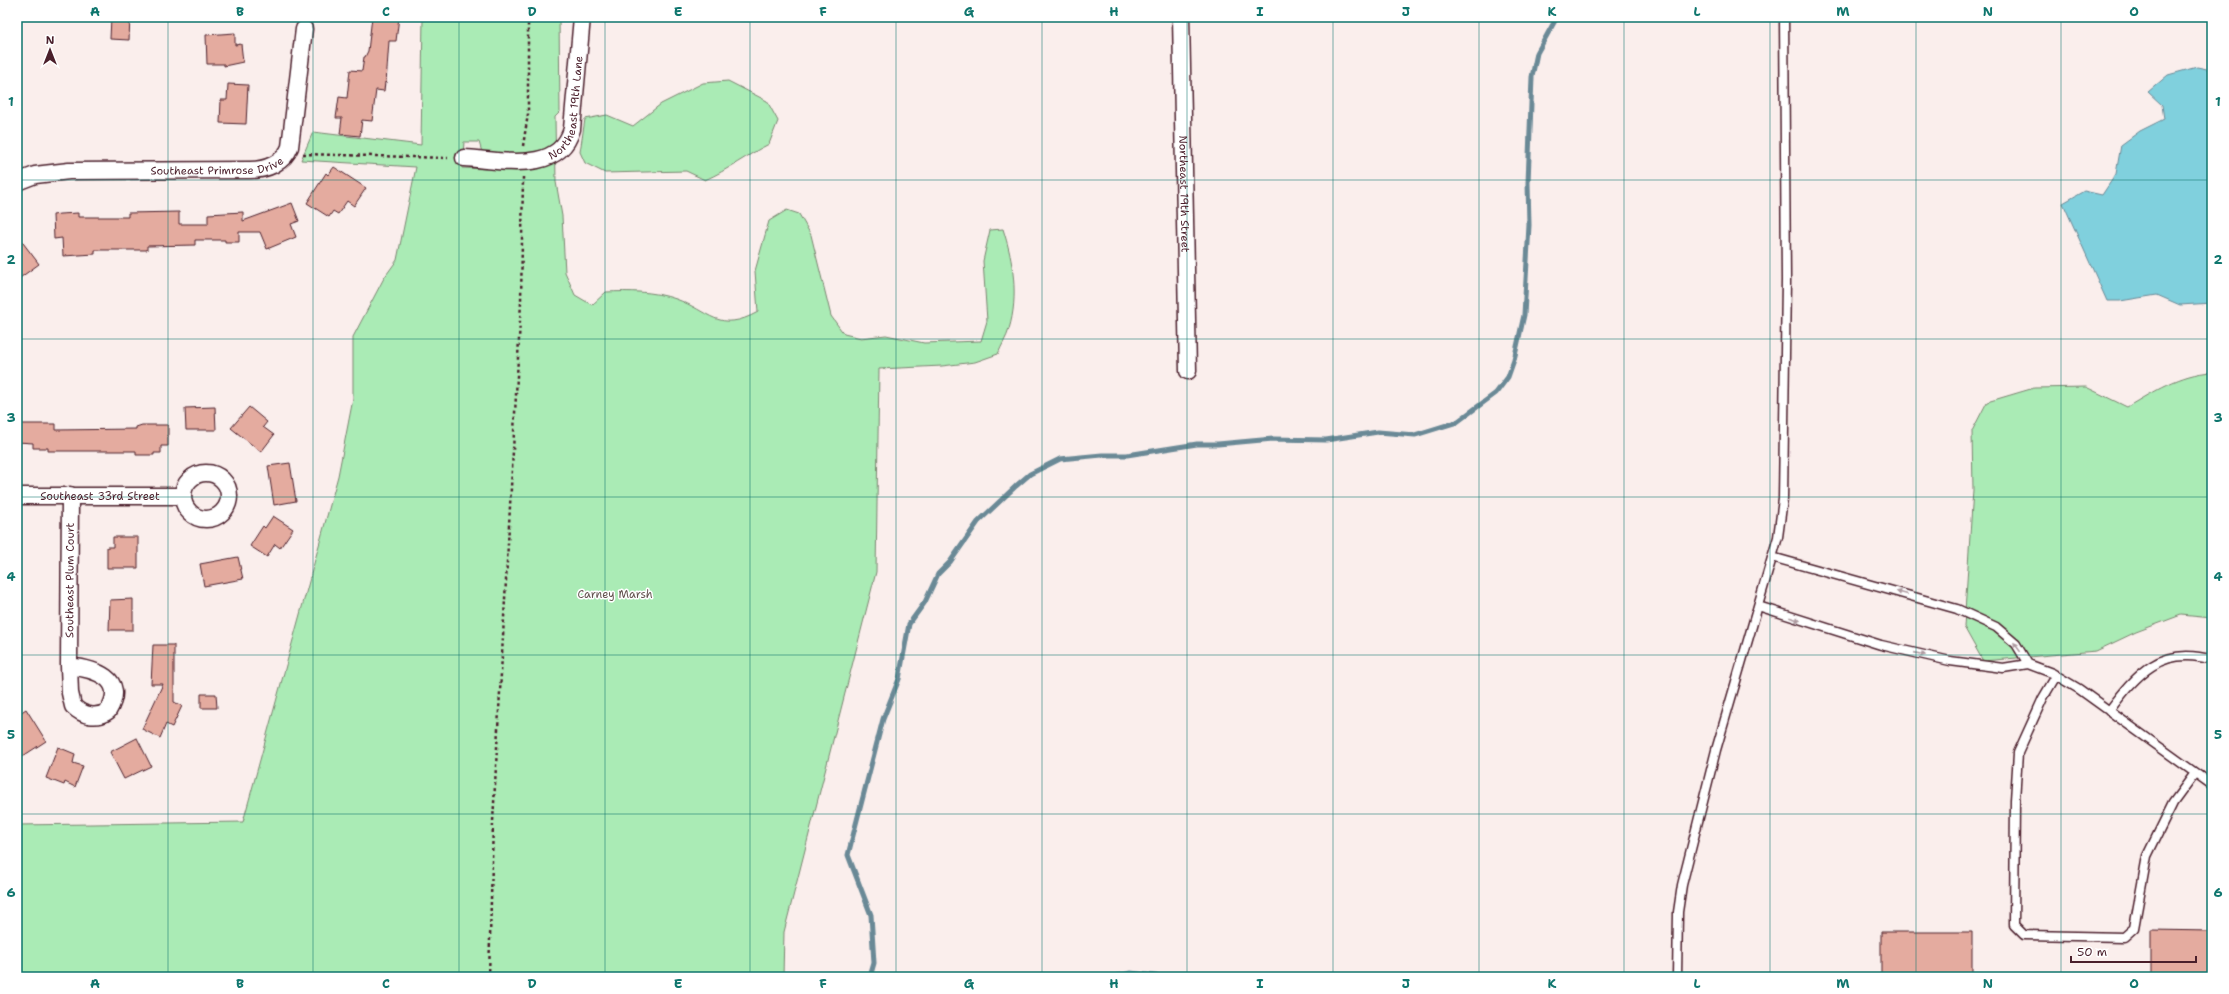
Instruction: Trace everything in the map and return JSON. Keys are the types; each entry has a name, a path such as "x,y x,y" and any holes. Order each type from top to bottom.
{"street":[{"name":"Northeast 19th Lane","path":"464,158 538,161 551,157 562,150 569,140 574,116 582,17"},
{"name":"Northeast 19th Street","path":"1182,17 1188,371"},
{"name":"Southeast Primrose Drive","path":"17,182 35,175 69,171 258,170 273,165 289,151 294,125 304,29"},
{"name":"Southeast Plum Court","path":"69,666 70,495"},
{"name":"Southeast 33rd Street","path":"17,496 183,496"}],"lane":[{"path":"1678,977 1678,912 1682,885 1716,750 1778,537 1783,499 1786,280 1784,17"},
{"path":"1772,557 1957,608 1996,626 2016,644 2028,664"},
{"path":"1758,606 1880,645 1950,661 2003,668 2028,664 2056,676 2109,711 2212,785"},
{"path":"2109,711 2144,669 2163,659 2190,656 2212,660"},
{"path":"2056,676 2018,753 2015,824 2014,925 2024,936 2124,937 2134,928 2147,856 2173,803 2195,773"}],"path":[{"path":"489,977 493,822 521,302 523,161 528,114 528,17"},
{"path":"289,151 335,156 464,158"}],"green space":[{"name":"Carney Marsh","path":"423,17 559,17 560,112 555,117 556,182 562,216 565,272 575,295 592,305 606,292 632,292 667,296 688,304 723,321 733,321 758,312 755,271 769,221 787,210 799,214 811,235 831,316 844,334 861,338 886,335 924,343 981,341 987,321 983,261 990,230 1003,229 1010,253 1014,278 1014,304 1008,332 998,354 975,362 942,366 879,369 876,572 784,932 783,977 17,977 17,825 243,822 338,476 353,399 353,337 384,278 397,260 416,167 301,160 313,132 421,145","holes":["464,142 479,142 487,169 462,168"]},
{"path":"728,81 767,101 778,121 769,144 722,172 705,180 686,171 605,173 585,163 580,152 585,119 607,115 633,126 661,104 703,83"},
{"path":"2212,372 2212,618 2181,615 2136,632 2096,651 1983,661 1964,627 1973,490 1972,431 1987,402 2034,388 2086,387 2127,407 2168,384 2200,373"}],"water":[{"path":"2197,67 2212,70 2212,303 2180,305 2157,295 2120,301 2107,301 2063,203 2084,191 2102,195 2116,174 2121,145 2140,131 2164,119 2162,105 2148,92 2168,75"},
{"path":"1131,971 1177,977 1104,977"}],"building":[{"path":"111,17 130,17 129,40 110,39"},
{"path":"372,17 399,17 396,41 389,41 384,91 376,90 372,121 362,120 360,136 340,134 342,118 336,118 339,97 347,98 350,70 362,71 364,57 368,51"},
{"path":"235,33 235,45 241,44 243,62 224,66 224,64 207,64 206,35"},
{"path":"228,84 248,85 246,124 220,123 221,100 227,100"},
{"path":"334,167 366,188 354,206 347,201 338,214 333,211 329,217 307,203 326,173 328,175"},
{"path":"292,203 299,221 291,224 296,237 267,249 260,232 239,232 239,242 225,242 225,240 195,240 195,245 147,246 147,250 95,250 95,254 63,256 62,238 54,239 53,215 78,213 78,217 128,217 128,213 179,212 179,224 208,224 208,214 243,212 243,221"},
{"path":"17,235 39,264 17,280"},
{"path":"215,407 216,430 186,430 185,408"},
{"path":"249,407 267,422 263,427 274,435 261,452 231,428"},
{"path":"17,424 56,424 56,430 136,429 136,427 142,425 168,425 168,446 161,446 161,453 154,453 154,455 136,455 136,451 48,451 48,448 33,448 33,443 17,442"},
{"path":"290,463 296,501 274,505 268,466"},
{"path":"273,516 293,529 280,548 275,544 267,557 250,546 263,526 265,528"},
{"path":"113,537 138,537 138,568 107,568 107,547 113,547"},
{"path":"238,557 243,579 204,586 200,564"},
{"path":"133,599 133,630 109,630 110,600"},
{"path":"153,645 174,645 174,702 182,706 172,727 166,724 160,738 142,729 163,684 151,684"},
{"path":"201,694 216,694 217,708 201,708"},
{"path":"26,709 46,741 23,756 17,745 17,715"},
{"path":"137,738 151,766 124,779 110,752"},
{"path":"58,747 75,754 73,763 83,766 75,787 65,782 64,785 46,778"},
{"path":"2151,930 2212,931 2212,977 2151,977"},
{"path":"1881,932 1972,932 1972,977 1881,977"}],"waterway":[{"path":"870,977 874,963 871,915 848,855 883,719 899,679 909,624 925,602 938,574 950,562 978,522 1016,486 1030,474 1060,459 1102,455 1127,455 1197,444 1218,444 1273,439 1326,440 1378,432 1415,435 1457,422 1496,393 1508,377 1514,360 1524,315 1529,225 1528,183 1532,77 1537,53 1557,17"}]}
